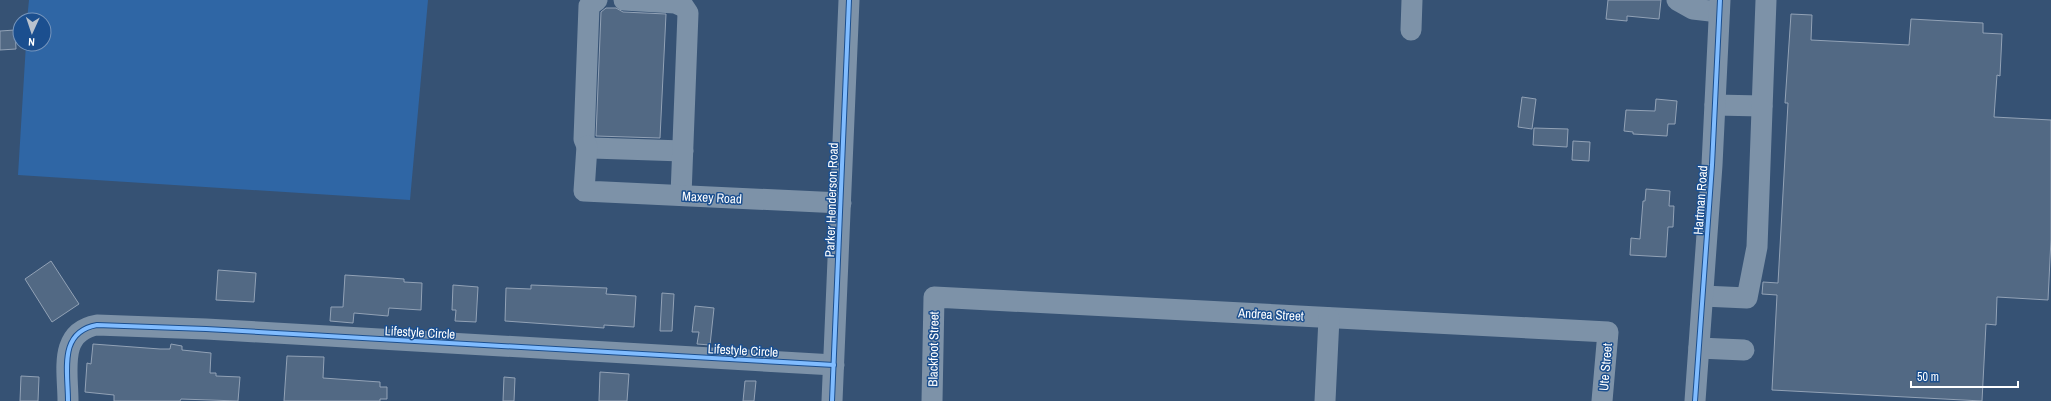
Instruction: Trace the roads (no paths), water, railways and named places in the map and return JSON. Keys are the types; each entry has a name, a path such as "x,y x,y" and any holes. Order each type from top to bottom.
{"street":[{"path":"597,0 589,6 584,140 586,146 592,148 683,151"},
{"path":"624,0 676,3 684,7 688,13 681,196"},
{"name":"Parker Henderson Road","path":"832,401 849,0"},
{"path":"1411,30 1412,0"},
{"path":"1677,0 1693,9 1720,6"},
{"path":"1703,296 1747,298 1757,247 1766,0"},
{"name":"Hartman Road","path":"1695,401 1703,296 1720,6"},
{"path":"1715,105 1762,106"},
{"name":"Maxey Road","path":"586,146 584,191 841,203"},
{"name":"Andrea Street","path":"934,297 1608,332"},
{"name":"Blackfoot Street","path":"932,401 934,297"},
{"path":"1325,401 1329,318"},
{"name":"Lifestyle Circle","path":"68,401 67,352 71,340 87,327 97,325 214,329 834,365"},
{"name":"Ute Street","path":"1602,401 1608,332"},
{"path":"1699,348 1744,350"}]}
